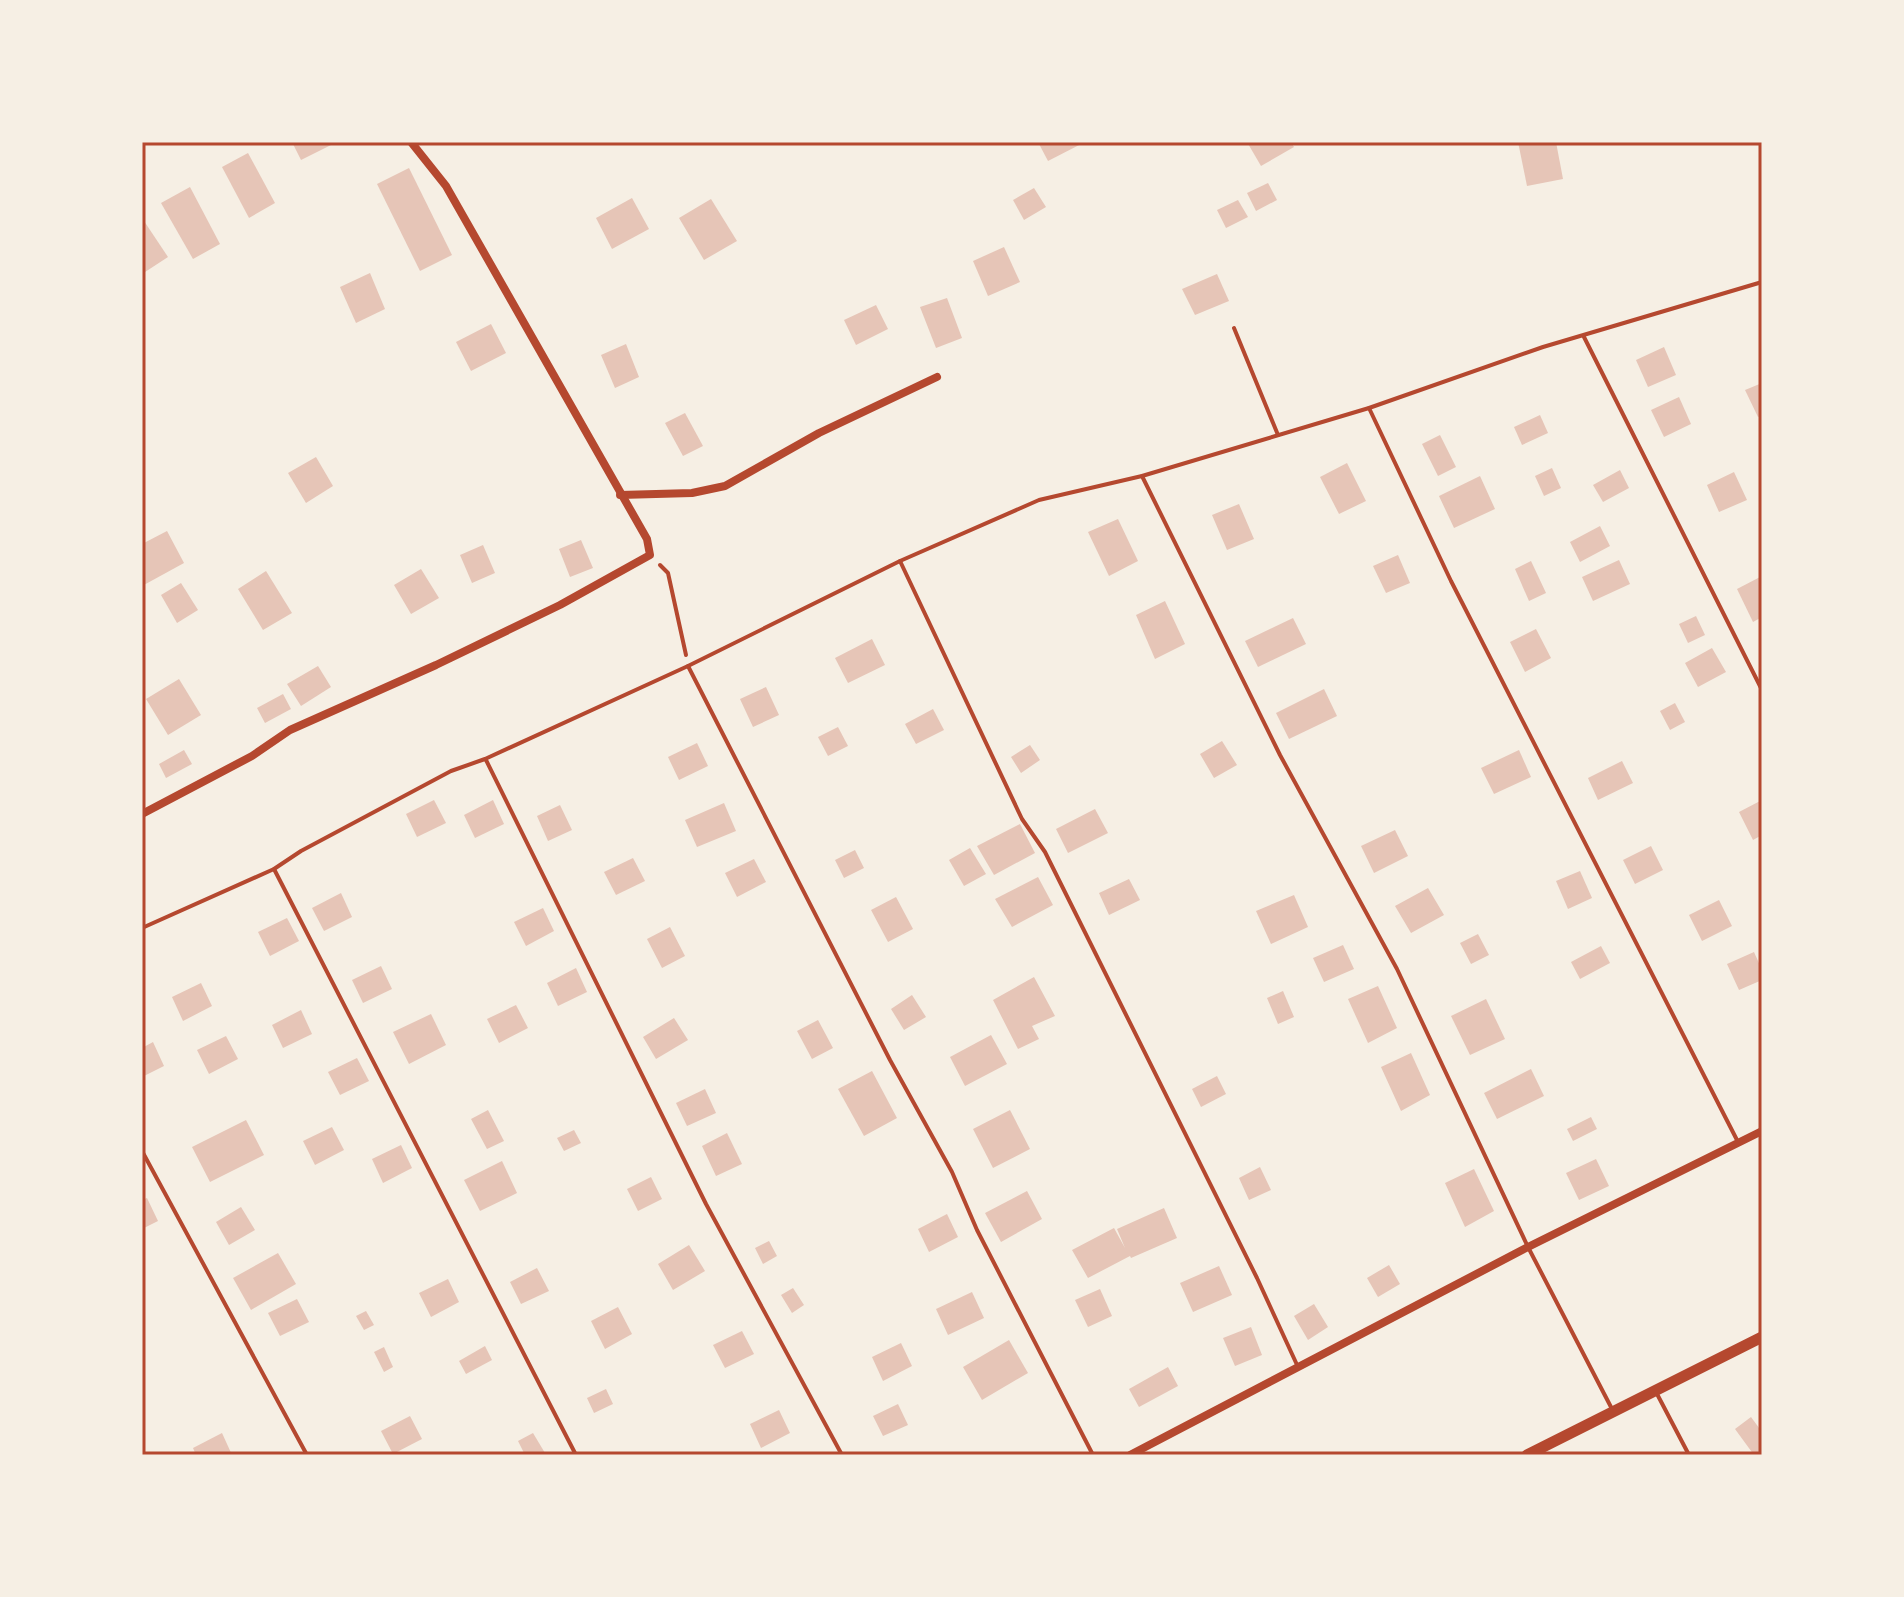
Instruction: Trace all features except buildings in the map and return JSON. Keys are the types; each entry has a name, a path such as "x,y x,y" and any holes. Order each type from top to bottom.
{"street":[{"path":"142,814 252,756 290,730 560,605 650,555 647,539 446,186 411,142"},
{"path":"620,495 692,493 725,486 819,433 937,377"},
{"path":"1130,1455 1528,1247 1762,1131"},
{"path":"1527,1455 1762,1337"}],"lane":[{"path":"142,928 274,869 301,851 451,771 485,759 688,666 900,561 1039,500 1142,476 1369,408 1543,347 1762,282"},
{"path":"1234,328 1278,435"},
{"path":"1584,337 1762,690"},
{"path":"1369,408 1451,581 1738,1142"},
{"path":"1142,476 1280,755 1397,969 1528,1247 1613,1411"},
{"path":"900,561 1022,819 1045,852 1257,1278 1298,1367"},
{"path":"688,666 883,1047 952,1172 977,1230 1093,1455"},
{"path":"485,759 706,1204 842,1455"},
{"path":"274,869 576,1455"},
{"path":"142,1151 307,1455"},
{"path":"1655,1389 1689,1455"}],"path":[{"path":"650,555 668,573 688,666"}]}
